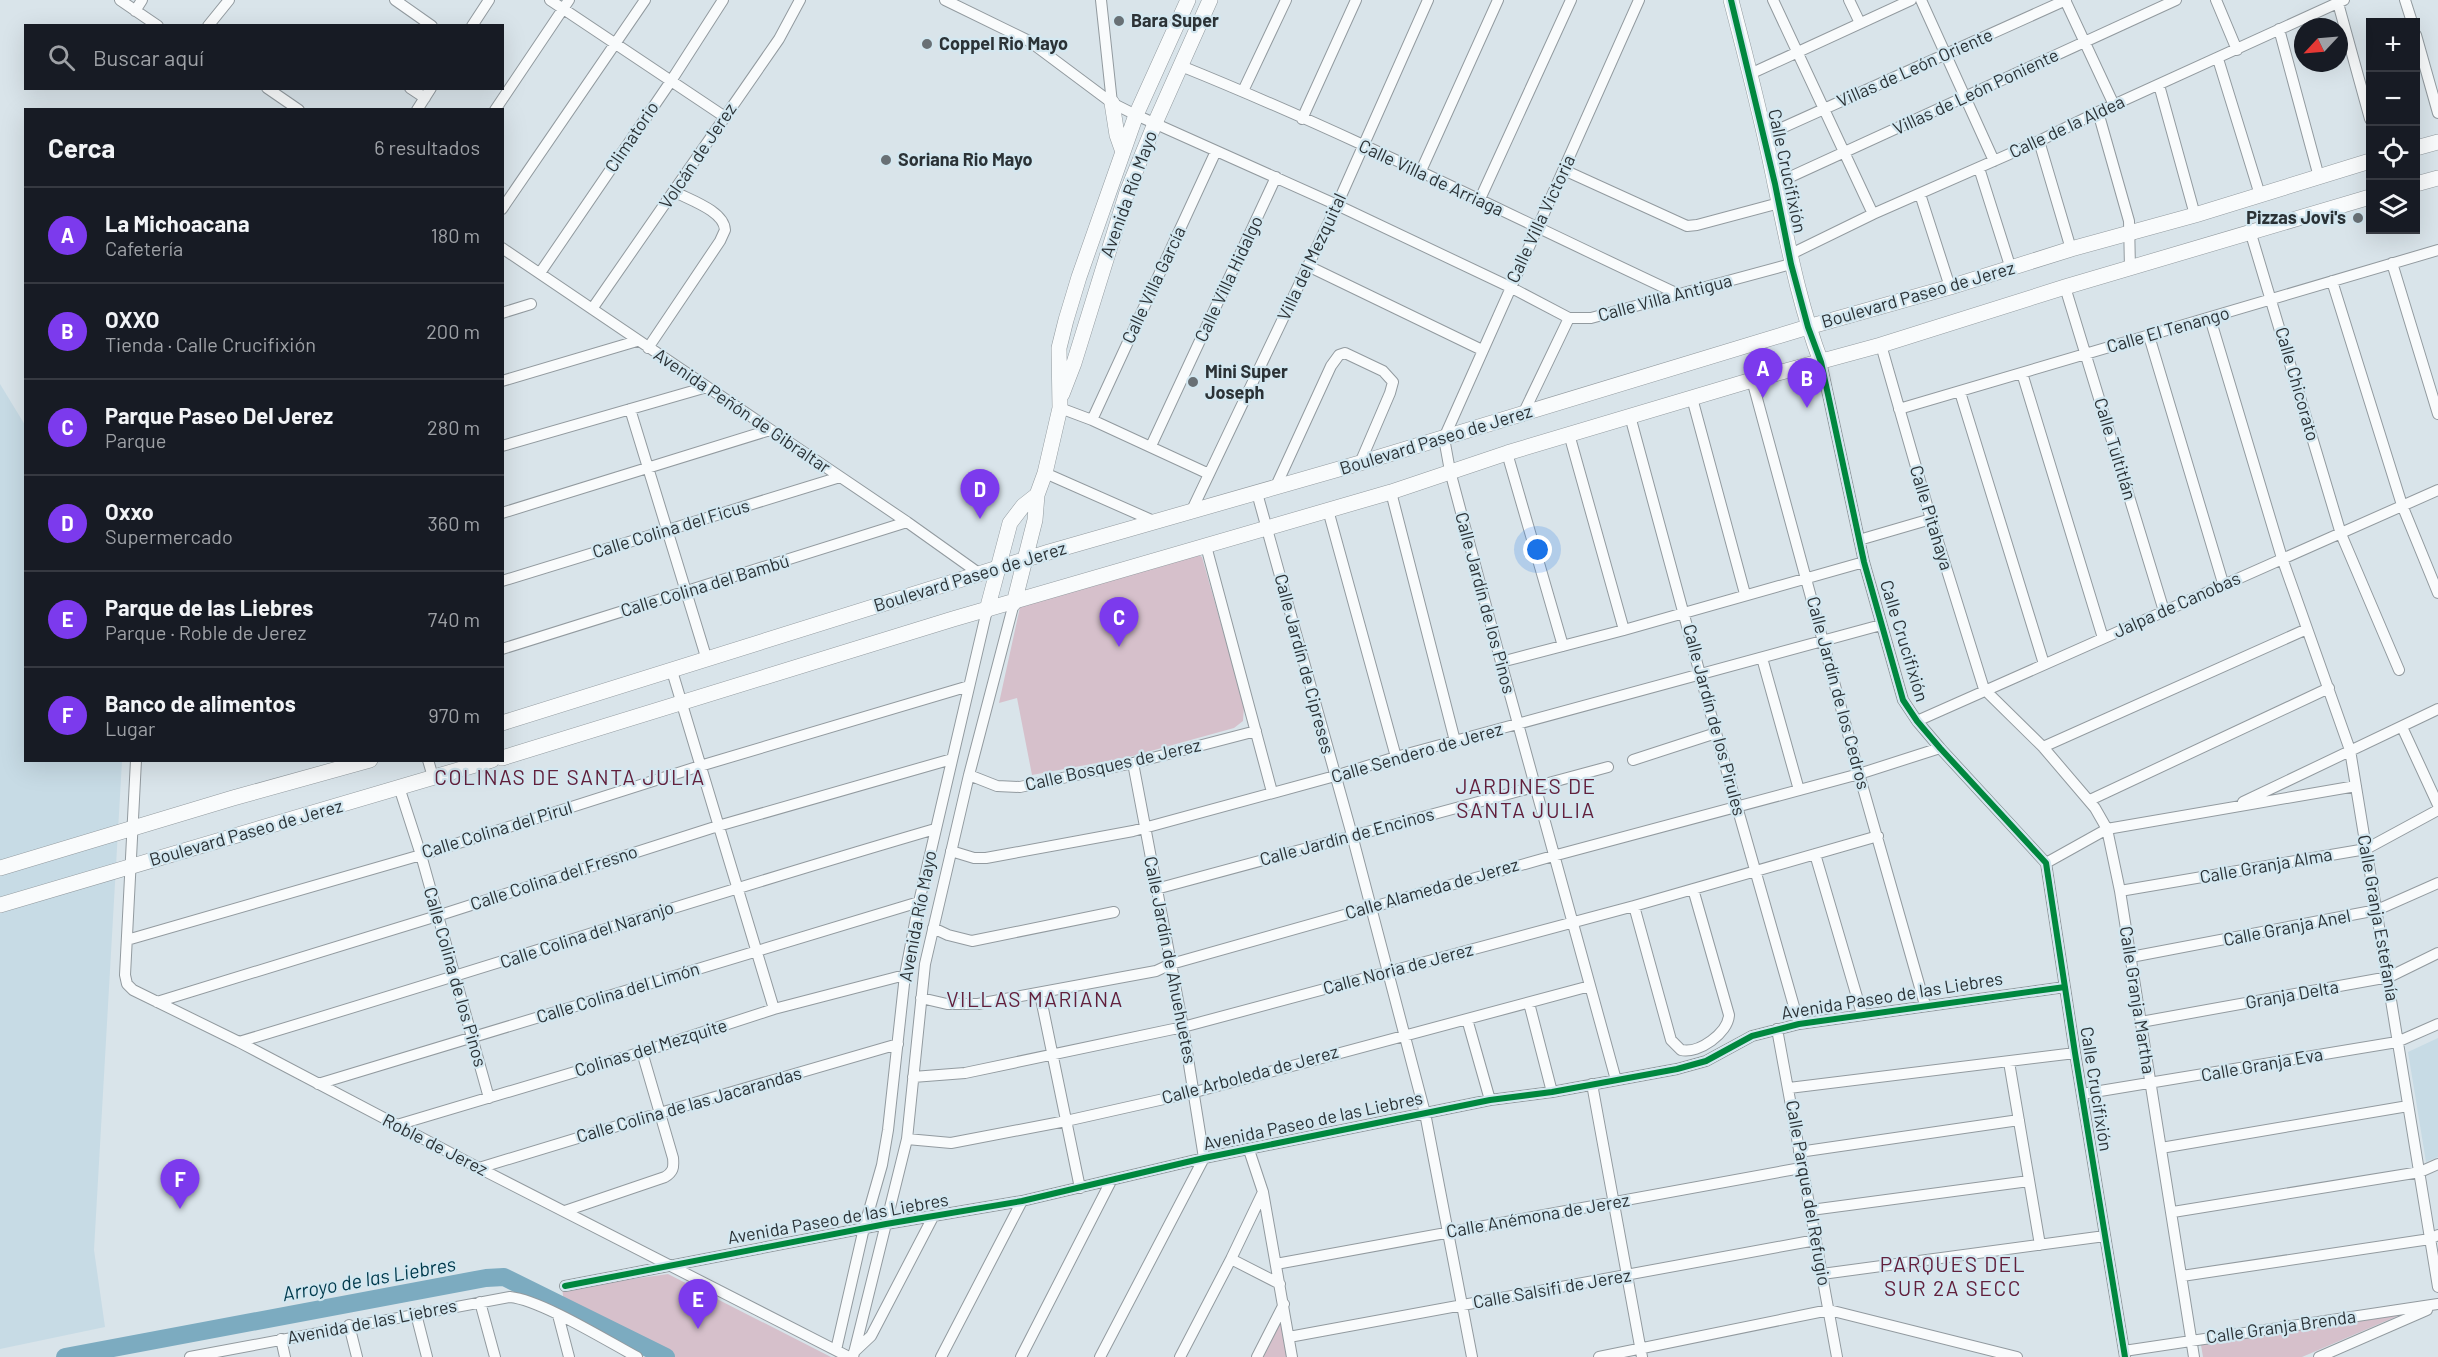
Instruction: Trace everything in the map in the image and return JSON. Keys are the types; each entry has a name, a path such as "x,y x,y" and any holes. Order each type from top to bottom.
{"main road":[{"name":"Avenida Río Mayo","path":"1061,401 1059,356 1066,320 1079,277 1136,115 1188,0"},
{"name":"Calle Crucifixión","path":"1731,0 1750,74 1790,259 1808,327 1821,362"},
{"name":"Avenida Río Mayo","path":"1014,603 1035,520 1037,495 1045,473 1061,401 1128,192 1205,2"},
{"path":"1112,103 1117,135 1123,152"},
{"path":"2420,147 2438,142"},
{"name":"Boulevard Paseo de Jerez","path":"504,722 980,573 1276,486 1360,464 1524,412 2011,269 2071,249 2196,215 2366,162"},
{"path":"2420,183 2438,178"},
{"name":"Boulevard Paseo de Jerez","path":"504,757 987,610 1391,492 1569,434 1881,345 2066,287 2366,198"},
{"name":"Avenida Río Mayo","path":"987,610 1010,523 1023,506 1037,495"},
{"name":"Boulevard Paseo de Jerez","path":"0,868 363,762"},
{"name":"Boulevard Paseo de Jerez","path":"0,905 485,762"}],"street":[{"path":"120,0 155,24"},
{"path":"135,11 142,0"},
{"path":"210,24 229,0"},
{"path":"473,24 489,0"},
{"path":"550,0 566,4 615,43 725,117"},
{"path":"504,206 645,0"},
{"name":"Climatorio","path":"540,273 671,81 723,0"},
{"name":"Volcán de Jerez","path":"592,309 779,39 800,0"},
{"path":"945,0 1029,41 1112,103 1337,205 1510,287 1569,318 1524,412"},
{"path":"1101,0 1112,103"},
{"path":"1243,91 1286,0"},
{"path":"1302,119 1356,0"},
{"name":"Villa del Mezquital","path":"1191,512 1337,205 1428,0"},
{"path":"1420,173 1498,0"},
{"path":"1480,199 1571,0"},
{"name":"Calle Villa Victoria","path":"1444,438 1640,0"},
{"path":"1773,0 1873,214"},
{"path":"1849,0 1860,24"},
{"path":"1750,74 1911,0"},
{"path":"1921,0 1994,161"},
{"path":"2066,0 2114,105"},
{"name":"Villas de León Oriente","path":"1764,136 2066,0"},
{"name":"Villas de León Poniente","path":"1775,184 2176,0"},
{"path":"2216,0 2237,50"},
{"path":"2405,0 2411,18"},
{"path":"398,1 429,24"},
{"path":"2341,2 2366,103"},
{"name":"Calle de la Aldea","path":"1790,259 1873,214 2039,141 2341,2"},
{"path":"496,108 566,4"},
{"path":"2279,30 2319,177"},
{"path":"2420,52 2438,113"},
{"path":"2218,59 2260,195"},
{"name":"Calle Villa de Arriaga","path":"1181,66 1243,91 1480,199 1678,294"},
{"path":"2159,85 2196,215"},
{"path":"270,90 296,108"},
{"path":"418,108 428,93"},
{"path":"2098,112 2126,208 2130,234 2130,269"},
{"path":"2039,141 2071,249"},
{"name":"Calle Villa García","path":"1092,420 1216,151"},
{"path":"1979,168 2011,269"},
{"path":"1564,170 1687,226 1779,203"},
{"name":"Calle Villa Hidalgo","path":"1151,446 1276,177"},
{"path":"648,348 720,242 725,230 722,222 711,211 675,192"},
{"path":"1920,194 1950,287"},
{"name":"Calle Chicorato","path":"2251,234 2341,534 2399,670"},
{"name":"Avenida Peñón de Gibraltar","path":"504,249 980,573"},
{"name":"Calle El Tenango","path":"1899,409 2438,250"},
{"name":"Calle Villa Antigua","path":"1569,318 1591,318 1790,259"},
{"path":"2392,263 2438,414"},
{"path":"1308,266 1482,350"},
{"path":"2332,281 2402,505 2438,593"},
{"name":"Calle Tultitlán","path":"2066,287 2164,611"},
{"path":"504,312 531,304"},
{"name":"Calle Granja Estefanía","path":"2210,318 2282,558 2350,750 2389,977 2408,1106 2434,1237 2438,1287"},
{"path":"2149,336 2223,584"},
{"path":"504,380 637,341"},
{"name":"Calle Pitahaya","path":"1881,345 1931,519 1984,689"},
{"path":"1276,486 1331,366 1339,355 1346,353 1383,371 1393,382 1360,464"},
{"name":"Calle Crucifixión","path":"1821,362 1864,562 1903,700 1940,748 2046,863 2074,1053 2125,1354"},
{"path":"2022,373 2103,638"},
{"name":"Calle Jardín de los Cedros","path":"1752,380 1859,774 1925,1005"},
{"path":"504,445 707,387"},
{"path":"1960,392 2044,664"},
{"path":"1692,398 1745,594"},
{"path":"1061,401 1092,420 1209,474"},
{"path":"630,409 707,660"},
{"name":"Calle Jardín de los Pirules","path":"1630,416 1716,733 1799,1024"},
{"path":"504,512 648,470 770,430"},
{"path":"1569,434 1624,630"},
{"name":"Calle Jardín de los Pinos","path":"1444,438 1450,471 1534,786 1616,1080"},
{"path":"1507,453 1563,646"},
{"path":"1045,473 1156,522"},
{"name":"Calle Colina del Ficus","path":"504,580 840,477"},
{"name":"Jalpa de Canobas","path":"1917,721 1984,689 2438,490"},
{"path":"1391,492 1455,741"},
{"name":"Calle Jardín de Cipreses","path":"1257,493 1352,835 1425,1113 1472,1357"},
{"path":"1328,510 1396,757"},
{"path":"1859,540 1931,519"},
{"name":"Calle Colina del Bambú","path":"504,647 908,522"},
{"path":"1206,546 1272,792"},
{"path":"1501,662 1624,630 1864,562"},
{"name":"Avenida Río Mayo","path":"852,1355 907,1138 925,964 969,775 1014,603"},
{"name":"Avenida Río Mayo","path":"836,1350 864,1228 882,1165 905,975 919,902 987,610"},
{"name":"Calle Sendero de Jerez","path":"951,851 974,858 986,858 1144,828 1881,625"},
{"path":"2043,747 2307,629"},
{"path":"1762,658 1799,790"},
{"path":"672,671 774,1009"},
{"name":"Calle Colina del Pirul","path":"127,940 421,855 700,766 969,686"},
{"path":"2090,800 2329,688"},
{"name":"Calle Granja Martha","path":"1984,689 2043,747 2090,800 2107,829 2131,957 2150,1084 2173,1212 2194,1357"},
{"path":"2231,808 2438,709"},
{"path":"2402,727 2435,789 2438,805"},
{"name":"Calle Bosques de Jerez","path":"969,775 997,786 1020,787 1133,763 1256,731"},
{"path":"1633,760 1716,733"},
{"name":"Calle Alameda de Jerez","path":"921,998 963,1005 1040,994 1156,972 1171,964 1371,906 1859,774 1940,748"},
{"name":"Calle Colina del Fresno","path":"157,1002 718,826 952,759"},
{"name":"Roble de Jerez","path":"136,762 125,975 127,984 133,990 240,1042 479,1168 836,1350 852,1355"},
{"path":"429,762 433,777"},
{"name":"Calle Jardín de Ahuehuetes","path":"1133,763 1183,1027 1204,1158"},
{"name":"Calle Jardín de Encinos","path":"1156,889 1608,767"},
{"path":"2046,863 2107,829 2356,786"},
{"name":"Calle Colina de los Pinos","path":"399,787 421,855 436,916 489,1098"},
{"name":"Calle Granja Alma","path":"2120,891 2366,849 2438,810"},
{"name":"Calle Colina del Naranjo","path":"240,1042 737,887 935,829"},
{"name":"Calle Noria de Jerez","path":"913,1077 965,1073 1183,1027 1634,906 1878,836"},
{"path":"1815,854 1862,1014"},
{"name":"Calle Granja Anel","path":"2131,957 2377,910 2438,883"},
{"path":"1634,906 1671,1040 1680,1050 1693,1050 1722,1032 1729,1022 1729,1015 1693,889"},
{"name":"Calle Colina del Limón","path":"318,1084 919,902"},
{"path":"933,928 948,935 972,941 1114,912"},
{"name":"Granja Delta","path":"2141,1022 2389,977 2438,953"},
{"name":"Colinas del Mezquite","path":"397,1125 642,1052 774,1009 905,975"},
{"name":"Calle Arboleda de Jerez","path":"907,1138 951,1143 1066,1121 1194,1092 1590,986"},
{"name":"Avenida Paseo de las Liebres","path":"565,1286 864,1228 1022,1201 1204,1158 1490,1100 1552,1092 1691,1066 1752,1036 1799,1024 2065,987"},
{"path":"1040,994 1080,1188"},
{"path":"1529,1003 1552,1092"},
{"path":"1467,1019 1490,1100"},
{"name":"Calle Granja Eva","path":"2082,1094 2397,1042 2438,1024"},
{"name":"Calle Parque del Refugio","path":"1777,1029 1837,1357"},
{"name":"Calle Colina de las Jacarandas","path":"479,1168 898,1044"},
{"path":"565,1211 672,1173 673,1158 642,1052"},
{"path":"1789,1088 2074,1053"},
{"path":"2009,1062 2040,1245"},
{"path":"1592,1084 1641,1353"},
{"path":"2161,1148 2408,1106"},
{"path":"1799,1152 2019,1120"},
{"path":"1249,1150 1263,1192 1292,1357"},
{"path":"1100,1357 1204,1158"},
{"path":"2173,1212 2420,1172 2438,1164"},
{"name":"Calle Anémona de Jerez","path":"1275,1264 1801,1168"},
{"path":"1022,1357 1110,1181"},
{"path":"1811,1210 2029,1181"},
{"path":"1180,1357 1263,1192"},
{"path":"941,1357 1022,1201"},
{"path":"852,1355 871,1336 933,1217"},
{"path":"1822,1274 2105,1236"},
{"path":"2182,1276 2434,1237"},
{"name":"Calle Salsifi de Jerez","path":"1289,1337 1816,1240"},
{"path":"1231,1259 1280,1284"},
{"name":"Avenida de las Liebres","path":"190,1357 213,1355 350,1325 500,1297 519,1298 558,1315"},
{"path":"480,1302 495,1357"},
{"path":"1257,1357 1284,1304"},
{"path":"2319,1357 2438,1305"},
{"name":"Calle Granja Brenda","path":"2125,1354 2192,1341 2438,1305"},
{"path":"1599,1357 1641,1353 1829,1310 2011,1356"},
{"path":"416,1314 427,1357"},
{"path":"558,1315 569,1357"},
{"path":"558,1315 637,1357"},
{"path":"350,1325 357,1357"},
{"path":"281,1340 285,1357"}],"shaded area":[{"path":"0,384 24,423 24,762 122,762 94,1250 105,1327 0,1349"},
{"path":"1197,554 1202,557 1244,705 1243,721 1234,728 1129,757 1032,775 1017,698 999,703 1020,607"},
{"path":"2438,1038 2438,1157 2426,1162 2408,1052"},
{"path":"668,1274 831,1357 674,1357 564,1301 562,1289"},
{"path":"1284,1315 1291,1357 1263,1357"},
{"path":"2400,1315 2302,1357 2203,1357 2201,1345"}],"waterway":[{"name":"Arroyo de las Liebres","path":"65,1357 486,1278 504,1277 666,1357"}],"cycle path":[{"path":"1731,0 1775,184 1791,264 1808,327 1821,362 1864,562 1903,700 1940,748 2046,863 2125,1357"},
{"path":"565,1286 886,1224 1022,1201 1204,1158 1490,1100 1552,1092 1677,1069 1706,1061 1752,1036 1799,1024 2065,987"}],"place":[{"name":"Bara Super","path":"1119,21"},
{"name":"Coppel Rio Mayo","path":"927,44"},
{"name":"Soriana Rio Mayo","path":"886,160"},
{"name":"Pizzas Jovi's","path":"2358,218"},
{"name":"Mini Super Joseph","path":"1193,382"},
{"name":"La Michoacana","path":"1763,398"},
{"name":"OXXO","path":"1807,408"},
{"name":"Oxxo","path":"980,519"},
{"name":"Parque Paseo Del Jerez","path":"1119,647"},
{"name":"Banco de alimentos","path":"180,1209"},
{"name":"Parque de las Liebres","path":"698,1329"}],"district":[{"name":"COLINAS DE SANTA JULIA","path":"570,778"},
{"name":"JARDINES DE SANTA JULIA","path":"1526,799"},
{"name":"VILLAS MARIANA","path":"1035,1000"},
{"name":"PARQUES DEL SUR 2A SECC","path":"1953,1277"}]}
